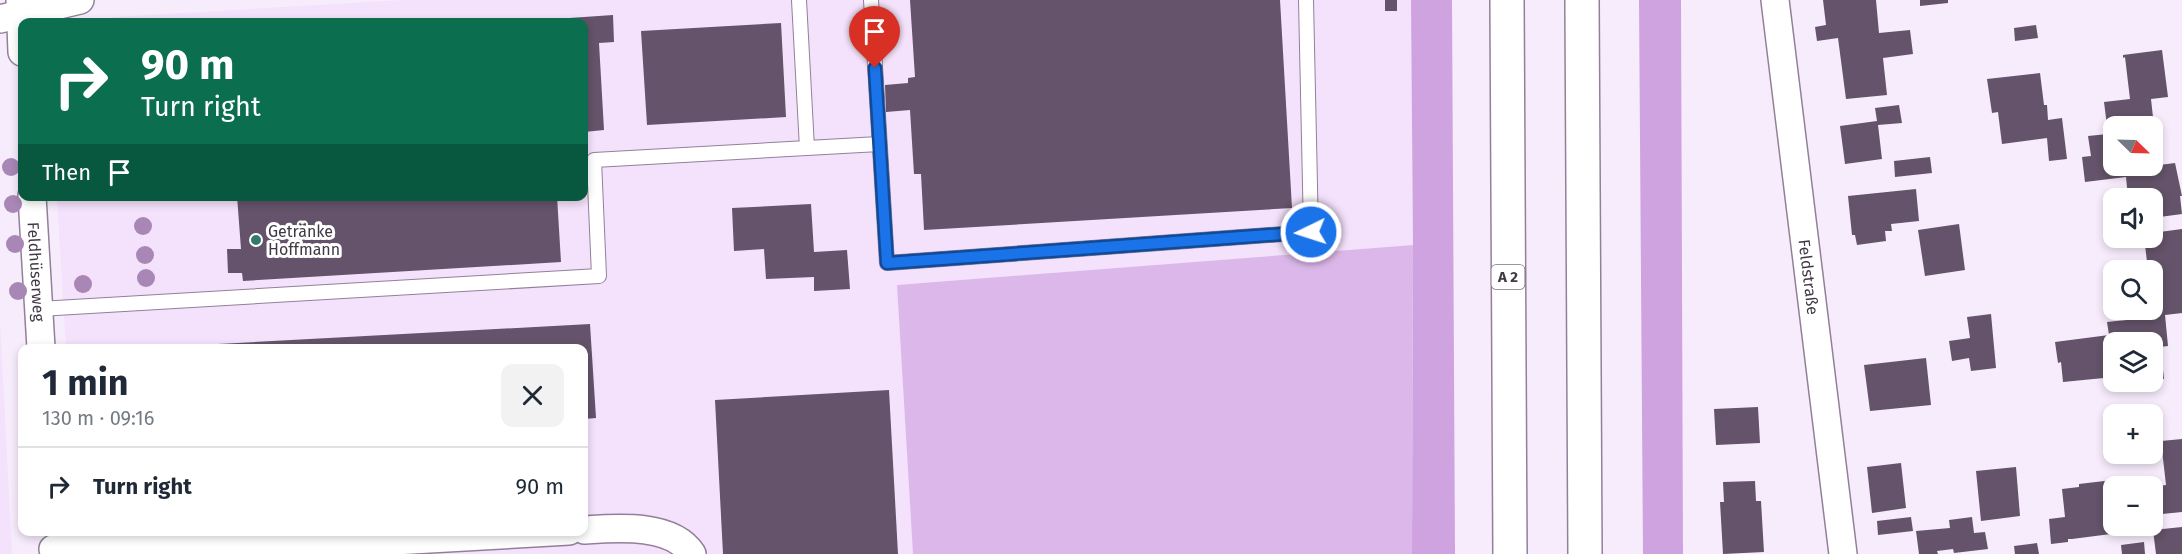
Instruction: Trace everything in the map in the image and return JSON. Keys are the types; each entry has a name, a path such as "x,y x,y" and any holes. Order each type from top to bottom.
{"highway":[{"name":"A 2","path":"1507,0 1510,554"},
{"path":"1582,0 1585,554"}],"street":[{"path":"18,32 14,11 80,0"},
{"name":"Feldstraße","path":"1775,0 1843,554"},
{"name":"Feldhüserweg","path":"32,201 41,344"},
{"path":"588,530 656,531 686,545 692,554"},
{"path":"53,545 377,542 482,536"}],"lane":[{"path":"799,0 807,148"},
{"path":"871,0 887,263 1311,232 1306,0"},
{"path":"39,309 599,276 594,160 879,144"}],"shaded area":[{"path":"405,0 1411,0 1413,245 897,285 913,554 79,554 77,536 588,536 588,344 66,344 57,201 588,201 588,18 110,18"},
{"path":"1411,0 1452,0 1455,554 1412,554"},
{"path":"1639,0 1681,0 1683,554 1643,554"},
{"path":"1413,245 1412,554 913,554 897,285"},
{"path":"0,321 12,554 0,554"}],"building":[{"path":"910,0 1280,0 1292,208 924,230 921,174 914,174 910,110 886,112 885,85 908,83 908,78 915,77"},
{"path":"1385,0 1397,0 1397,11 1385,11"},
{"path":"1823,0 1876,0 1879,33 1910,30 1913,54 1883,58 1887,95 1846,99 1838,38 1817,41 1815,27 1826,25"},
{"path":"1920,0 1948,0 1948,3 1920,6"},
{"path":"613,15 614,42 599,43 604,130 588,132 588,18 570,18"},
{"path":"781,23 786,117 647,125 641,31"},
{"path":"2036,25 2038,38 2015,41 2014,28"},
{"path":"2162,50 2168,97 2151,99 2153,116 2106,116 2104,102 2130,99 2123,55"},
{"path":"2040,73 2048,120 2062,118 2067,159 2049,161 2047,138 2002,144 1998,112 1992,113 1987,79"},
{"path":"1899,105 1902,123 1878,125 1882,159 1845,164 1840,126 1877,121 1875,108"},
{"path":"2103,134 2103,176 2163,176 2163,165 2175,163 2182,196 2180,196 2182,214 2163,217 2163,188 2127,188 2126,177 2085,182 2082,157 2091,156 2088,136"},
{"path":"1930,157 1932,173 1895,177 1894,161"},
{"path":"1916,189 1919,221 1891,224 1892,231 1885,231 1886,241 1857,245 1855,235 1852,235 1848,196"},
{"path":"237,201 557,201 561,262 243,281 242,273 228,273 227,249 241,249"},
{"path":"811,204 814,252 847,250 850,289 814,291 814,277 766,279 764,249 734,251 732,208"},
{"path":"1959,224 1965,270 1925,276 1918,230"},
{"path":"2182,229 2182,313 2165,315 2168,346 2163,347 2163,332 2109,332 2107,322 2163,320 2163,260 2147,260 2145,248 2163,248 2163,232"},
{"path":"1991,314 1996,368 1971,371 1969,358 1952,361 1949,341 1970,338 1967,317"},
{"path":"590,324 596,418 588,419 588,344 217,344"},
{"path":"2103,336 2103,378 2063,382 2061,362 2058,363 2055,342"},
{"path":"1926,358 1931,405 1870,411 1864,365"},
{"path":"889,390 898,554 723,554 715,400"},
{"path":"1758,407 1760,443 1716,445 1714,409"},
{"path":"2182,439 2182,512 2163,514 2163,485 2166,485 2163,441"},
{"path":"1901,463 1906,508 1872,513 1867,467"},
{"path":"2016,467 2020,516 1981,521 1976,471"},
{"path":"1755,481 1756,501 1761,501 1764,552 1723,554 1720,502 1724,502 1723,482"},
{"path":"2103,481 2103,535 2068,539 2068,542 2051,544 2049,519 2065,517 2062,489 2079,487 2079,484"},
{"path":"1911,517 1913,531 1878,535 1877,521"},
{"path":"1972,517 1974,533 1985,532 1988,549 1954,553 1953,549 1937,551 1938,554 1919,554 1916,531 1950,528 1949,520"},
{"path":"2182,527 2182,554 2156,554 2154,536 2163,536 2163,529"},
{"path":"2144,542 2145,554 2122,554 2121,545"},
{"path":"2037,543 2039,554 2015,554 2014,546"}],"place":[{"name":"Getränke Hoffmann","path":"256,240"}],"route":[{"path":"875,68 887,263 1311,232"}]}
